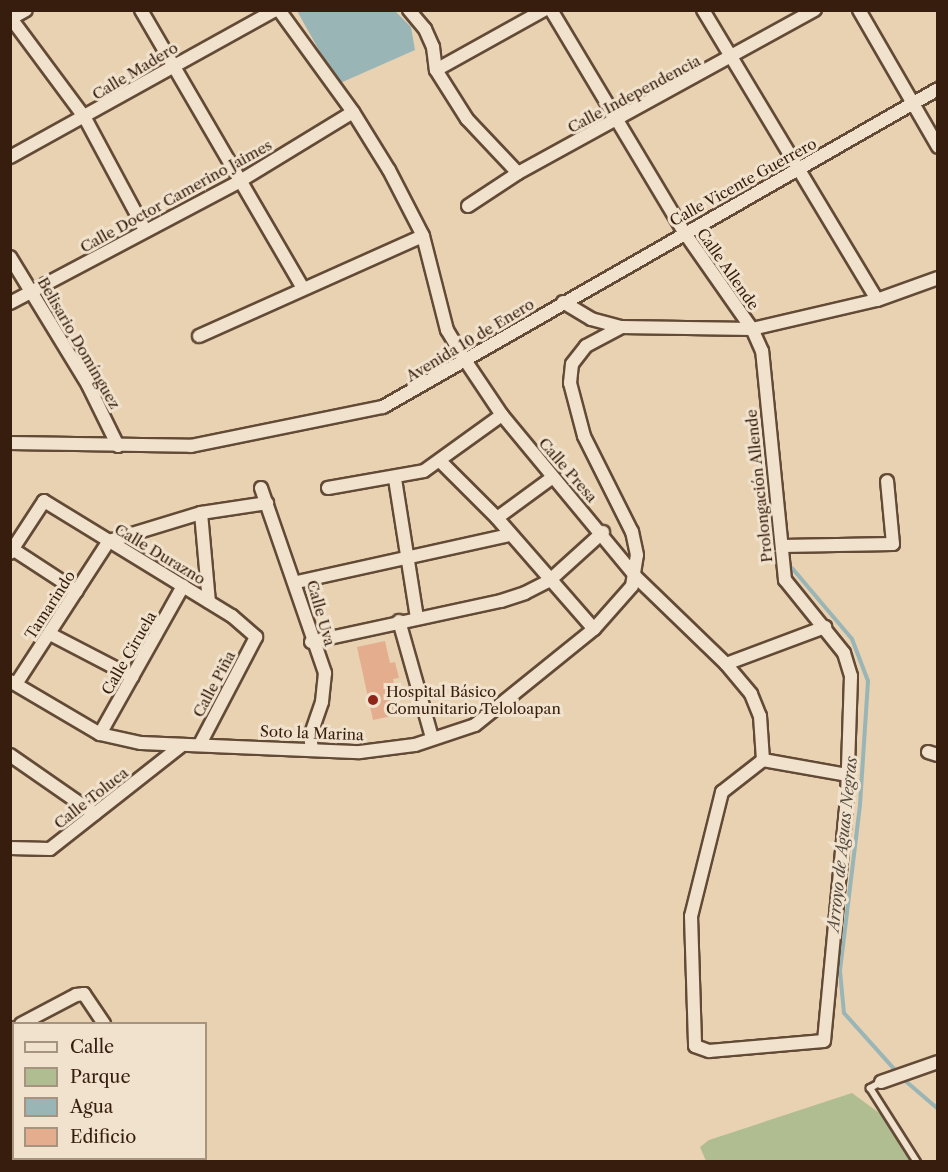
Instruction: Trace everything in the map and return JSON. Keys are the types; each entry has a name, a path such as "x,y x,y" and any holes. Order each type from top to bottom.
{"street":[{"path":"26,10 11,18 85,118 145,230"},
{"path":"141,10 303,288"},
{"name":"Calle Madero","path":"10,157 85,118 174,65 274,10"},
{"name":"Calle Presa","path":"279,10 353,112 389,170 423,236 447,330 465,360 502,415 553,477 603,532 635,576 726,664 751,694 760,717 763,760"},
{"path":"409,10 425,29 433,48 436,70 467,119 518,173"},
{"path":"436,70 544,10"},
{"name":"Calle Allende","path":"551,10 616,122 684,232 752,329"},
{"path":"703,10 800,168 877,300"},
{"name":"Calle Independencia","path":"468,206 518,173 616,122 815,10"},
{"path":"859,10 938,147"},
{"name":"Calle Vicente Guerrero","path":"563,302 684,232 914,105 938,89"},
{"name":"Calle Doctor Camerino Jaimes","path":"10,303 240,181 353,112"},
{"path":"199,336 423,236"},
{"name":"Belisario Domínguez","path":"10,257 34,292 118,446"},
{"path":"563,302 591,319 621,327 752,329 877,300 938,278"},
{"name":"Avenida 10 de Enero","path":"10,443 191,446 365,413 395,402 563,302"},
{"path":"621,327 586,346 572,364 570,383 584,436 632,532 637,555 635,576"},
{"name":"Prolongación Allende","path":"752,329 762,351 785,580 844,653 851,676 847,775 824,1041 709,1051 695,1046 691,916 710,852 712,820 722,792 763,760"},
{"path":"328,488 395,479 441,462 502,415"},
{"path":"441,462 497,518 508,535 594,628"},
{"path":"497,518 553,477"},
{"path":"395,479 417,618"},
{"path":"782,546 893,544 887,481"},
{"name":"Calle Uva","path":"261,488 297,582 311,642 325,673 322,702 310,736 312,749"},
{"name":"Calle Durazno","path":"12,552 44,501 209,602 256,638"},
{"path":"109,541 201,513 267,503"},
{"path":"201,513 209,602"},
{"path":"311,642 399,621 501,602 549,581 603,532"},
{"path":"297,582 508,535"},
{"name":"Tamarindo","path":"13,683 50,634 109,541"},
{"path":"12,552 77,591"},
{"name":"Soto la Marina","path":"13,683 100,734 181,746 200,744 360,752 412,740 432,738 475,724 594,628 615,608 635,576"},
{"name":"Calle Ciruela","path":"100,734 183,586"},
{"path":"399,621 432,738"},
{"path":"726,664 825,627"},
{"path":"50,634 133,677"},
{"name":"Calle Piña","path":"200,744 256,638"},
{"name":"Calle Toluca","path":"10,848 50,849 181,746"},
{"path":"10,755 95,814"},
{"path":"763,760 847,775"},
{"path":"23,1022 76,994 84,994 103,1022"},
{"path":"881,1082 938,1062"}],"lane":[{"path":"881,1082 870,1088 917,1161"}],"green space":[{"path":"852,1093 897,1126 918,1161 706,1161 700,1147 709,1140"}],"water":[{"path":"388,10 396,12 411,27 415,50 338,84 297,11"}],"building":[{"path":"385,641 390,663 395,662 399,678 393,679 401,714 373,720 357,647"}],"waterway":[{"name":"Arroyo de Aguas Negras","path":"792,568 852,639 868,681 860,805 840,971 844,1013 897,1072"},
{"name":"Arroyo de Aguas Negras","path":"902,1078 938,1109"}],"place":[{"name":"Hospital Básico Comunitario Teloloapan","path":"373,700"}]}
